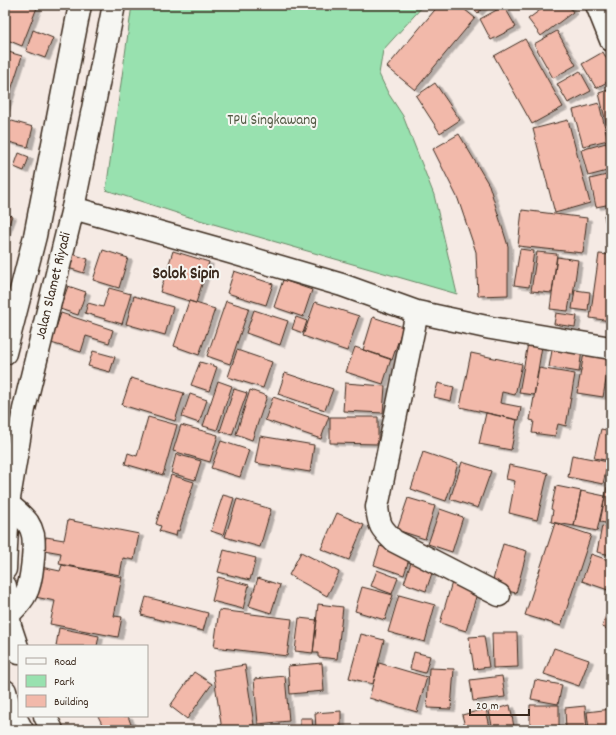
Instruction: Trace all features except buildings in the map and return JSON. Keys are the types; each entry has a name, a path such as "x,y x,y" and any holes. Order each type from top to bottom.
{"main road":[{"name":"Jalan Slamet Riyadi","path":"5,353 35,236 80,5"},
{"name":"Jalan Slamet Riyadi","path":"5,569 8,504 24,409 73,208 114,5"},
{"path":"597,5 611,40"},
{"path":"73,208 335,283 417,312 491,328 611,348"},
{"path":"417,312 377,507 379,521 384,531 394,541 500,595"},
{"path":"15,316 45,319"},
{"path":"8,504 21,514 29,524 33,534 31,571 27,592 22,600 8,615"},
{"path":"5,586 10,626 18,650"},
{"path":"5,691 9,706 22,730"},
{"path":"46,717 52,730"}],"green space":[{"name":"TPU Singkawang","path":"132,5 424,5 383,50 379,74 388,93 403,116 434,195 457,294 189,217 106,190"}],"district":[{"name":"Solok Sipin","path":"186,275"}]}
